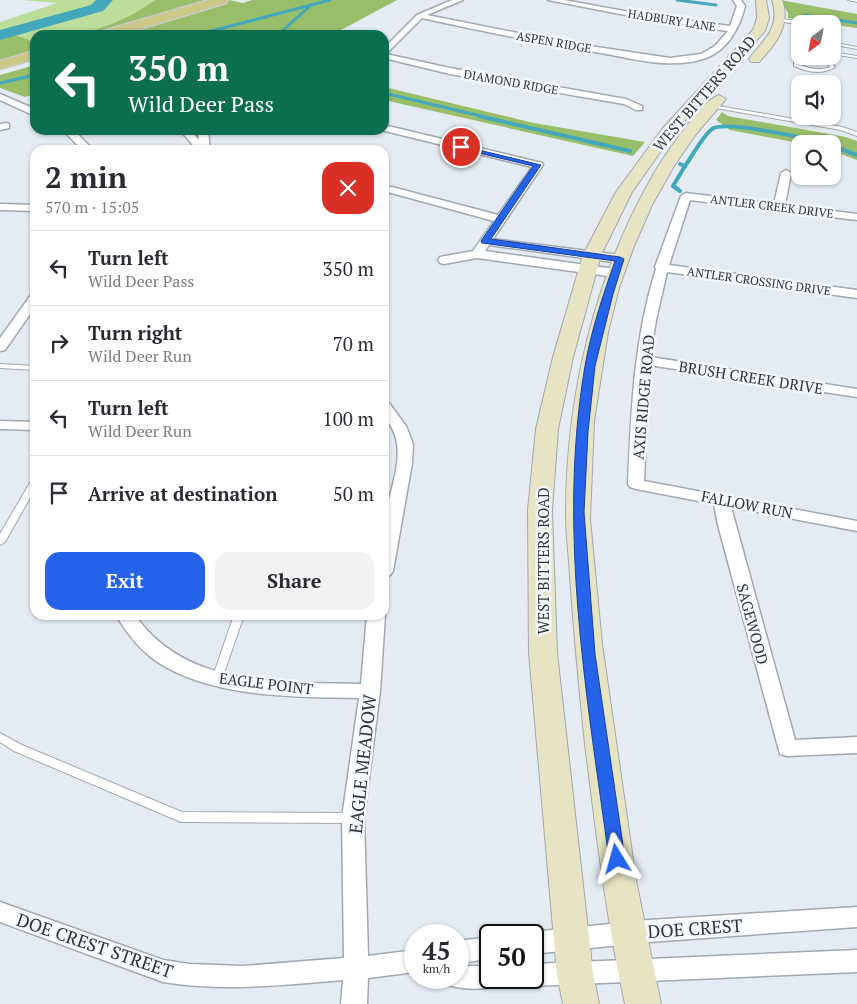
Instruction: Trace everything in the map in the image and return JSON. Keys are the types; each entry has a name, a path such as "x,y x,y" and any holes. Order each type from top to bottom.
{"main road":[{"name":"WEST BITTERS ROAD","path":"643,1004 627,933 588,654 578,512 583,432 590,366 604,264 624,192 668,131 759,31 764,18 761,0"},
{"path":"764,18 781,20 780,6 777,0"},
{"path":"124,30 227,1"},
{"path":"143,30 227,1"},
{"name":"WEST BITTERS ROAD","path":"745,71 775,36 781,20"},
{"path":"0,64 30,56"},
{"path":"0,71 30,62"},
{"name":"WEST BITTERS ROAD","path":"581,1004 575,974 544,653 540,510 547,429 563,357 604,264 637,218 667,163 712,106 732,85"},
{"path":"668,131 688,135"}],"street":[{"path":"389,48 421,16 459,0"},
{"name":"HADBURY LANE","path":"552,0 733,30"},
{"path":"733,30 738,21 741,6 737,0"},
{"name":"ASPEN RIDGE","path":"421,16 564,44 653,58 688,60 709,53 733,30"},
{"name":"DIAMOND RIDGE","path":"389,57 450,71 626,102 638,108"},
{"path":"0,97 30,111"},
{"path":"0,102 20,107"},
{"path":"389,129 538,165 478,254"},
{"path":"73,135 83,145"},
{"path":"190,135 199,145"},
{"path":"779,207 786,173"},
{"path":"389,189 500,219"},
{"name":"ANTLER CREEK DRIVE","path":"686,196 857,217"},
{"name":"AXIS RIDGE ROAD","path":"636,484 640,388 649,322 661,267 686,196"},
{"path":"0,207 30,208"},
{"path":"485,241 534,247 604,264"},
{"path":"528,260 534,247"},
{"path":"444,260 478,254 528,260 604,264"},
{"name":"ANTLER CROSSING DRIVE","path":"661,267 857,294"},
{"path":"0,346 29,314"},
{"name":"BRUSH CREEK DRIVE","path":"644,360 857,393"},
{"path":"389,413 399,426 405,444 404,464 389,544"},
{"path":"0,425 30,426"},
{"name":"FALLOW RUN","path":"636,484 857,526"},
{"name":"SAGEWOOD","path":"721,499 726,525 787,748 857,745"},
{"name":"EAGLE POINT","path":"129,620 141,637 166,657 199,673 218,679 290,689 370,691"},
{"name":"EAGLE MEADOW","path":"354,1004 356,967 353,818 370,691 376,620"},
{"name":"DOE CREST STREET","path":"0,912 139,963 163,971 189,976 243,977 404,964"},
{"name":"DOE CREST","path":"544,942 627,933 857,917"},
{"path":"544,975 857,961"}],"lane":[{"path":"850,0 857,1"},
{"path":"781,20 791,21"},
{"path":"781,20 791,22"},
{"path":"843,46 857,48"},
{"path":"841,54 857,57"},
{"path":"803,57 827,61 833,67 827,70 816,70 796,65 796,61 803,57"},
{"path":"712,106 842,129 857,134"},
{"path":"0,366 30,368"},
{"path":"0,542 30,489"},
{"path":"218,679 237,620"},
{"path":"0,737 18,748 181,816 353,818"}],"green space":[{"path":"22,0 155,0 128,17 99,30 30,30 30,40 0,30 0,22 57,3"},
{"path":"155,0 229,0 243,3 252,0 397,0 341,30 94,30 137,12"},
{"path":"780,0 857,14 857,28 841,26 841,15 791,15 791,18 788,18 788,13"},
{"path":"0,30 30,40 30,52 0,60"},
{"path":"30,66 30,96 25,97 0,88 0,75"},
{"path":"389,88 534,123 645,142 633,156 389,101"},
{"path":"722,112 728,116 835,135 791,135 791,142 730,130 716,120"},
{"path":"841,136 857,141 857,160 841,154"}],"waterway":[{"path":"0,35 97,8 105,0"},
{"path":"215,30 330,0"},
{"path":"677,0 716,5"},
{"path":"283,30 310,6"},
{"path":"841,21 857,23"},
{"path":"0,83 30,76"},
{"path":"389,94 485,117"},
{"path":"479,116 630,151"},
{"path":"685,166 701,141 712,129 720,127 749,128 791,136"},
{"path":"841,149 857,155"},
{"path":"680,164 685,166"},
{"path":"680,191 673,186 685,166"}],"route":[{"path":"461,147 538,165 485,241 620,259 608,294 590,366 583,432 578,512 588,654 617,859"}]}
